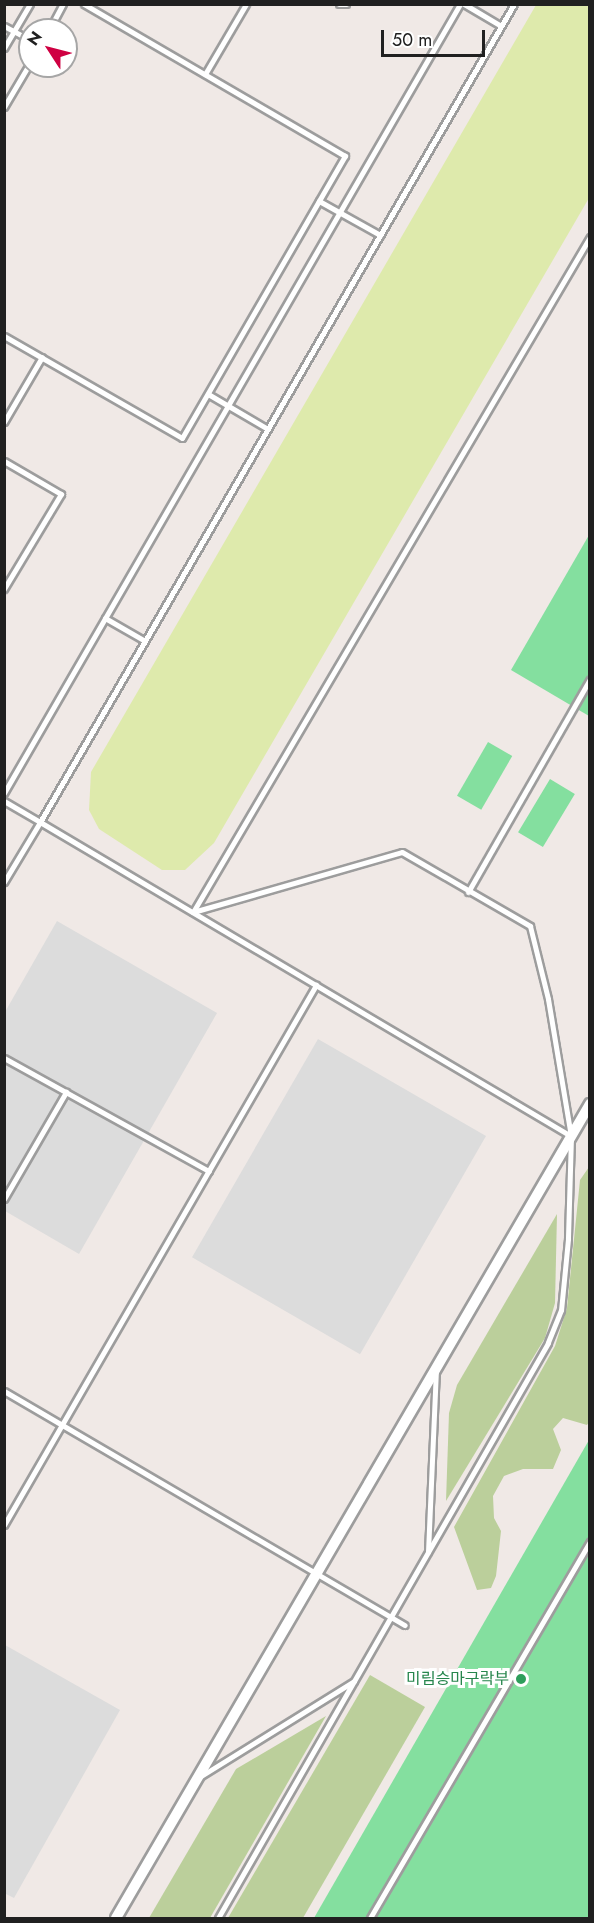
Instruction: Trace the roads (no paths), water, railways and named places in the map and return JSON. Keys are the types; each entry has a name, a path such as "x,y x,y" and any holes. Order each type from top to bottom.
{"street":[{"path":"116,1918 590,1104"}],"lane":[{"path":"4,48 30,4"},
{"path":"55,18 63,4"},
{"path":"4,336 182,438 345,156 84,4"},
{"path":"205,74 246,4"},
{"path":"339,4 346,4"},
{"path":"4,793 462,4 501,26"},
{"path":"4,882 514,4"},
{"path":"4,26 18,34"},
{"path":"4,107 21,78"},
{"path":"319,201 380,235"},
{"path":"193,912 589,237"},
{"path":"4,422 42,357"},
{"path":"208,394 268,429"},
{"path":"4,461 61,494 4,589"},
{"path":"105,618 145,641"},
{"path":"468,892 590,679"},
{"path":"4,801 571,1136"},
{"path":"193,912 402,852 530,926 548,999 571,1136 561,1310 548,1343 393,1618 218,1918"},
{"path":"4,1525 316,985"},
{"path":"4,1058 208,1170"},
{"path":"4,1200 66,1092"},
{"path":"428,1553 436,1368"},
{"path":"4,1391 405,1625"},
{"path":"370,1918 590,1542"},
{"path":"198,1778 356,1680"}],"place":[{"name":"미림승마구락부","path":"521,1679"}]}
